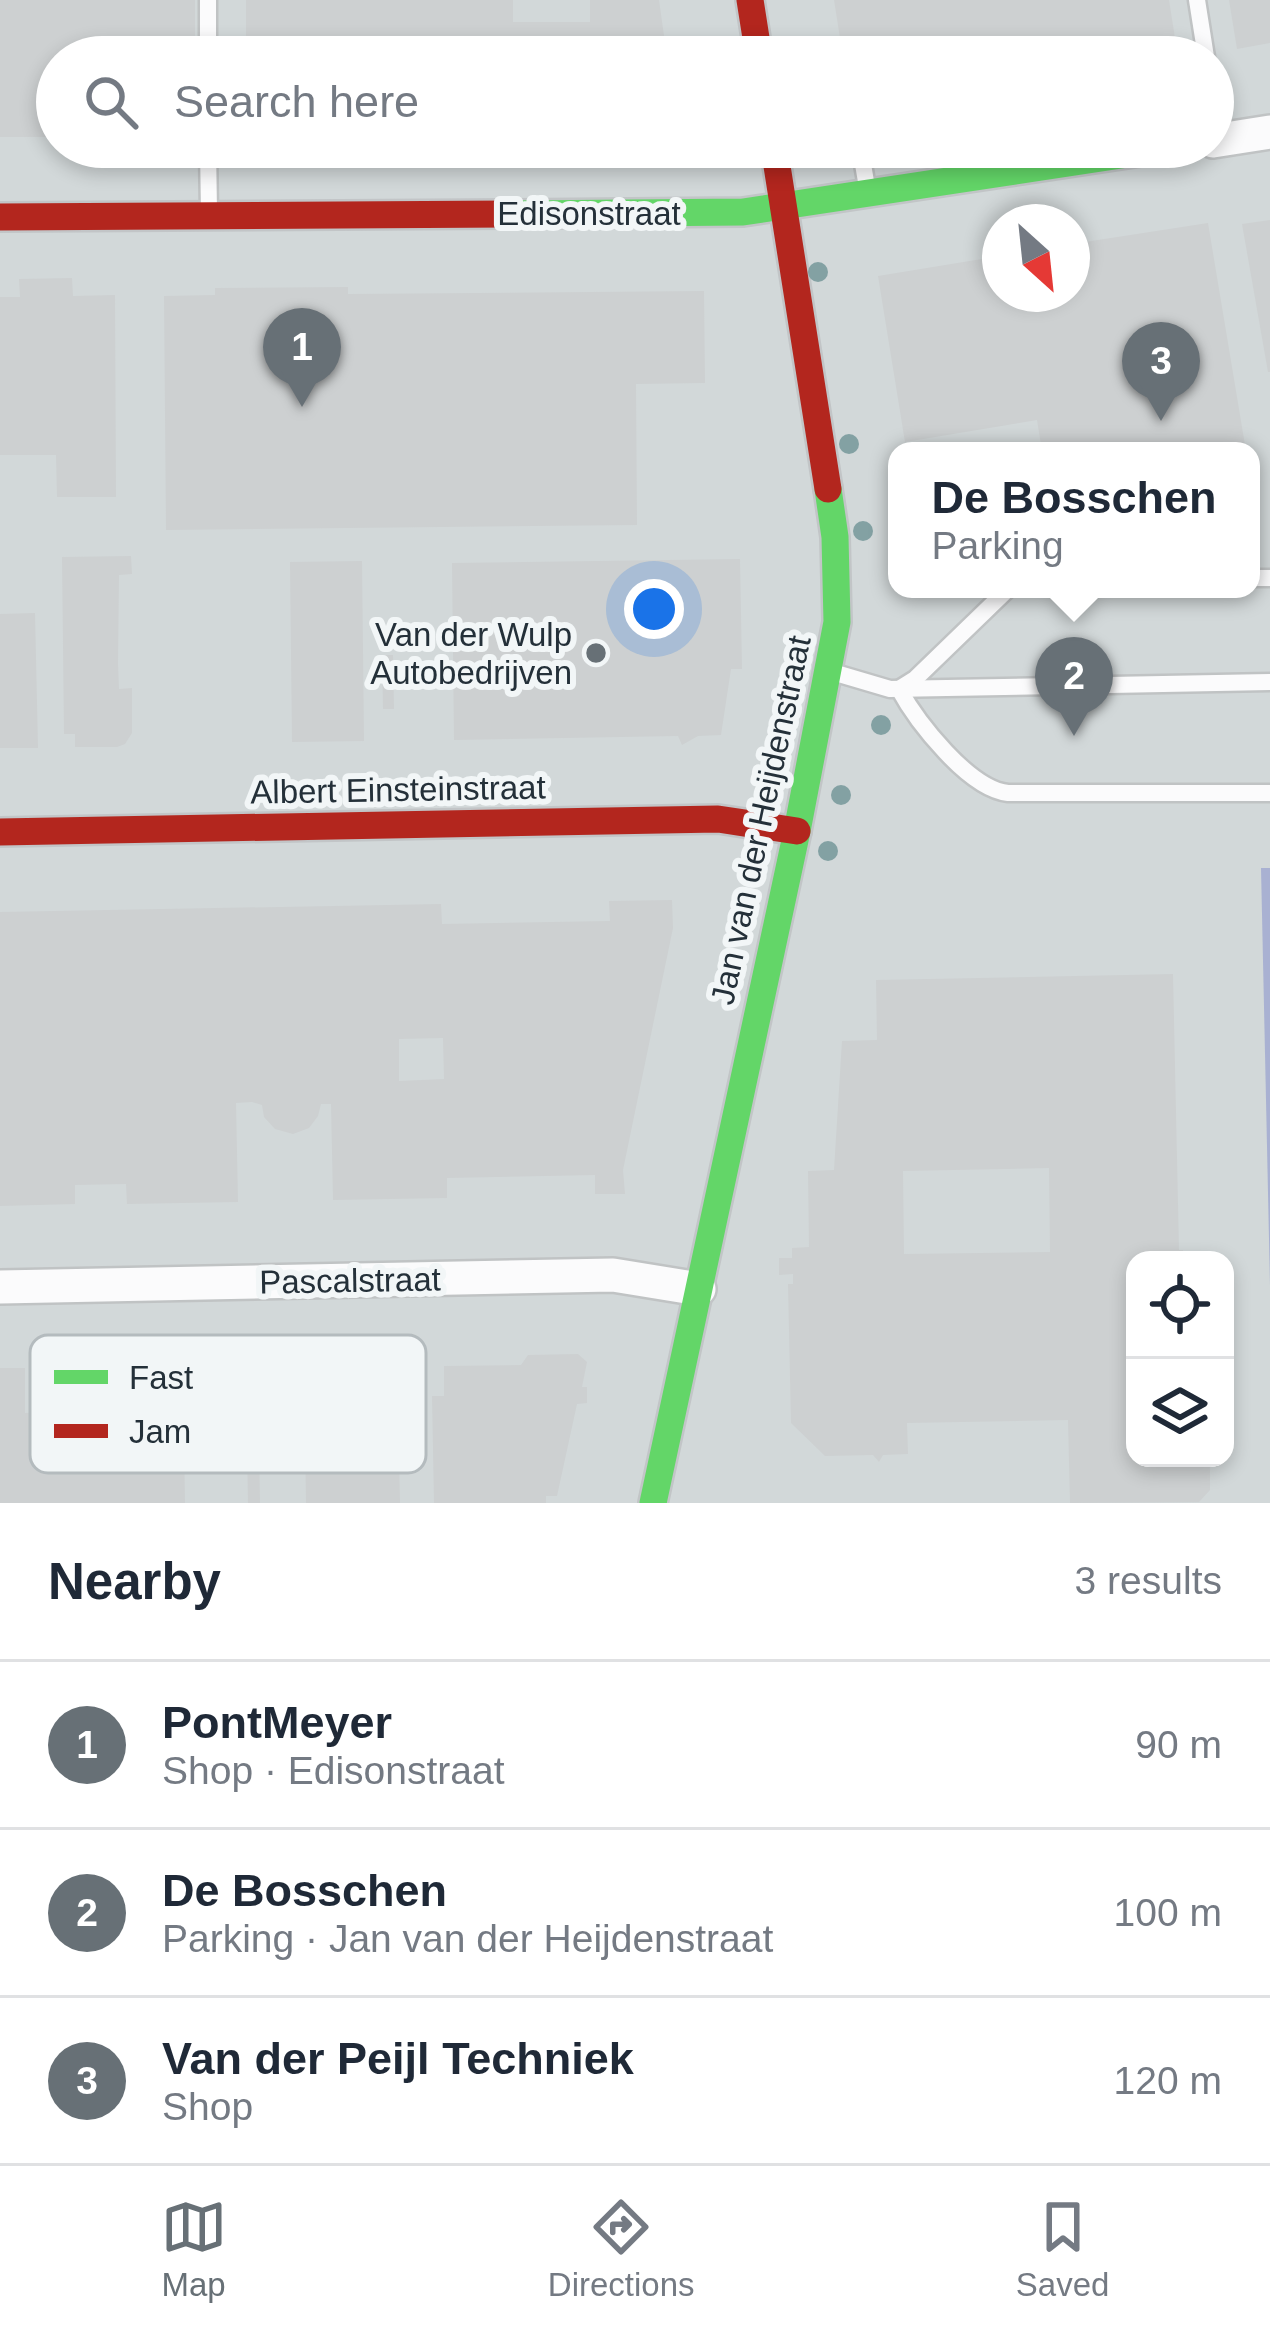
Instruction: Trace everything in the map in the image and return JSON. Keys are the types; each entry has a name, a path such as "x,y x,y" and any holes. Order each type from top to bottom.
{"street":[{"path":"749,0 755,36"},
{"path":"1234,138 1270,132"},
{"name":"Jan van der Heijdenstraat","path":"653,1503 797,830 838,609 835,537 777,168"},
{"name":"Edisonstraat","path":"0,217 733,212 868,195 994,168"},
{"name":"Albert Einsteinstraat","path":"0,832 718,819 797,830"},
{"name":"Pascalstraat","path":"0,1287 613,1275 699,1289"}],"lane":[{"path":"208,0 208,36"},
{"path":"1197,0 1203,36"},
{"path":"208,168 208,215"},
{"path":"864,168 868,195"},
{"path":"899,688 915,679 999,598"},
{"path":"829,671 899,688 1270,682"},
{"path":"899,688 918,719 992,790 1270,793"}],"shaded area":[{"path":"0,0 1270,0 1270,1503 0,1503"}],"water":[{"path":"1261,868 1270,868 1270,1285"}],"building":[{"path":"0,0 195,0 195,36 36,36 36,137 0,137"},
{"path":"246,0 513,0 513,22 590,22 590,0 659,0 664,36 246,36"},
{"path":"834,0 1169,0 1175,36 840,36"},
{"path":"1229,0 1270,0 1270,43 1237,49"},
{"path":"1270,220 1270,372 1268,372 1242,224"},
{"path":"1208,223 1244,442 1041,442 1037,420 905,442 878,276 982,259 982,312 1090,312 1090,241"},
{"path":"72,278 73,296 115,295 116,497 57,497 56,455 0,455 0,297 20,297 19,279"},
{"path":"348,287 348,294 704,291 705,383 636,384 637,525 166,530 164,296 215,295 215,288"},
{"path":"131,556 132,574 119,575 118,663 119,689 132,688 132,733 117,747 75,747 75,734 64,734 62,557"},
{"path":"740,559 742,669 731,669 721,735 698,736 682,745 678,736 454,740 452,563"},
{"path":"362,561 364,741 292,742 290,562"},
{"path":"35,613 38,748 0,748 0,614"},
{"path":"382,655 393,655 394,709 383,709"},
{"path":"672,900 673,928 623,1170 625,1194 595,1194 595,1175 447,1178 447,1198 333,1200 331,1104 321,1104 309,1128 293,1134 275,1129 264,1117 262,1105 252,1102 236,1103 238,1202 127,1204 126,1184 75,1185 75,1204 0,1206 0,912 441,904 442,924 610,921 609,901","holes":["443,1038 444,1079 399,1081 399,1039"]},
{"path":"1173,974 1179,1250 1183,1251 1126,1251 1126,1467 1210,1467 1210,1490 1199,1502 1070,1503 1068,1420 907,1423 908,1454 883,1455 879,1462 873,1455 825,1456 791,1423 788,1284 793,1284 793,1274 779,1275 779,1258 792,1258 792,1248 809,1247 808,1171 834,1170 842,1041 877,1040 876,980","holes":["1049,1168 1050,1252 904,1254 903,1171"]},
{"path":"578,1354 587,1362 582,1387 587,1387 587,1403 577,1404 557,1496 546,1496 546,1503 434,1503 432,1396 444,1396 444,1366 521,1365 528,1355"},
{"path":"0,1368 25,1368 30,1473 185,1473 185,1503 0,1503"},
{"path":"247,1473 259,1473 260,1503 248,1503"},
{"path":"306,1473 399,1473 400,1503 306,1503"}],"traffic: fast":[{"path":"517,214 743,212 1035,168"},
{"path":"653,1503 837,622 835,537 828,489"}],"traffic: jam":[{"path":"750,0 756,36"},
{"path":"777,168 828,489"},
{"path":"0,217 517,214"},
{"path":"0,832 718,819 797,831"}],"place":[{"name":"PontMeyer","path":"302,407"},
{"name":"Van der Peijl Techniek","path":"1161,421"},
{"name":"Van der Wulp Autobedrijven","path":"596,653"},
{"name":"De Bosschen","path":"1074,736"}]}
